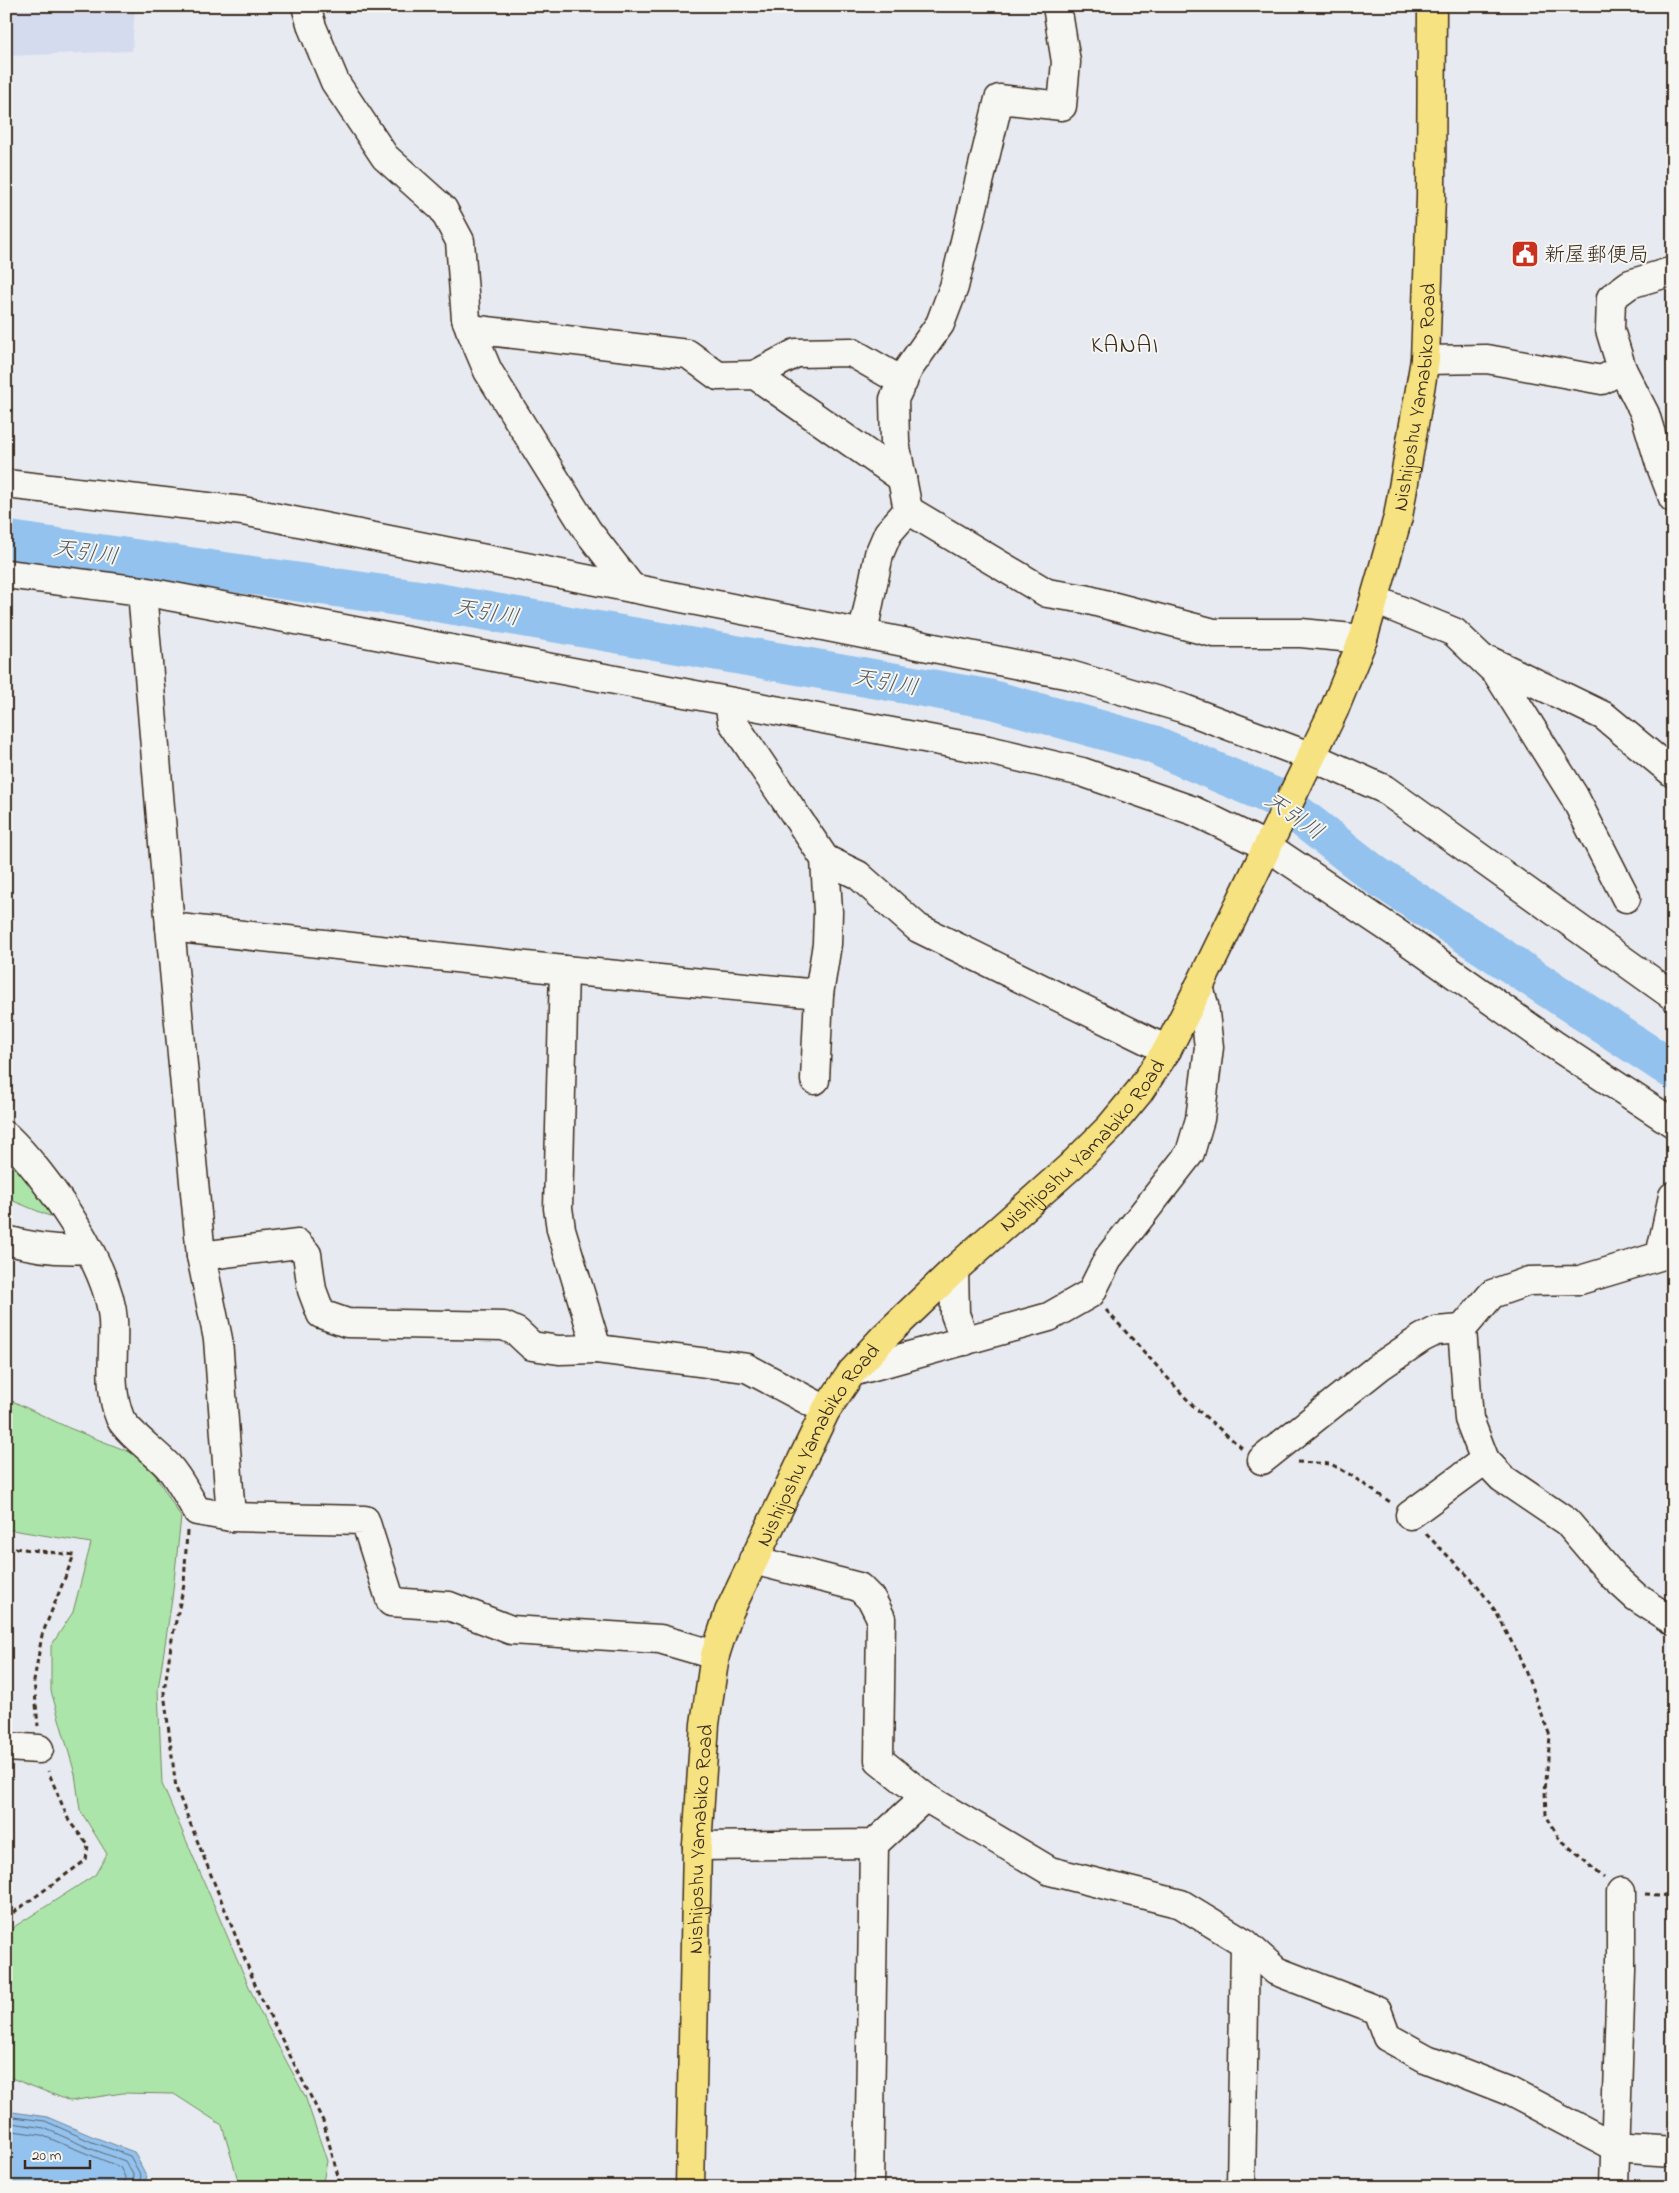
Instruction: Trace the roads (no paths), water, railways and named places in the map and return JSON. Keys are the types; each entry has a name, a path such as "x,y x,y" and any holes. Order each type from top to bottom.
{"highway":[{"name":"Nishijoshu Yamabiko Road","path":"690,2187 697,1846 705,1724 715,1656 729,1612 826,1410 852,1372 883,1338 954,1270 1072,1165 1110,1127 1139,1092 1167,1050 1200,988 1337,703 1363,639 1398,517 1425,360 1431,197 1432,6"}],"street":[{"path":"306,6 312,27 335,82 384,157 443,209 460,241 466,320 488,371 582,521 632,588"},
{"path":"1056,6 1066,62 1062,106 999,99 954,287 940,324 909,368 894,399 895,442 908,510 1047,592 1085,599 1214,633 1302,633 1363,639"},
{"path":"1673,271 1630,284 1611,298 1610,330 1622,369 1646,414 1660,464 1673,498"},
{"path":"470,329 688,354 718,376 755,375 796,354 851,352 902,382"},
{"path":"1425,360 1487,359 1602,380 1622,369"},
{"path":"755,375 902,478"},
{"path":"6,484 243,511 1070,675 1182,708 1309,764 1384,789 1673,996"},
{"path":"864,633 879,554 888,533 908,510"},
{"path":"6,574 142,591 988,750 1082,772 1194,811 1270,844 1553,1044 1673,1123"},
{"path":"142,591 170,927 202,1256 218,1339 231,1517"},
{"path":"1374,600 1454,632 1497,673 1574,796 1626,898"},
{"path":"1480,656 1604,716 1673,773"},
{"path":"729,702 732,721 826,859 858,875 918,928 1167,1050"},
{"path":"815,1080 819,994 827,944 826,859"},
{"path":"170,927 564,970 819,994"},
{"path":"564,970 558,1208 561,1230 597,1349"},
{"path":"852,1372 1049,1317 1091,1293 1109,1257 1190,1153 1200,1119 1208,1047 1204,1005 1200,988"},
{"path":"6,1136 23,1152 72,1218 108,1291 113,1320 112,1392 121,1420 170,1468 197,1511 231,1517 365,1520 391,1602 448,1606 511,1630 660,1639 715,1656"},
{"path":"1262,1460 1378,1367 1422,1338 1436,1331 1462,1329 1492,1294 1529,1281 1580,1280 1660,1256 1673,1196"},
{"path":"6,1240 29,1247 58,1251 88,1249"},
{"path":"202,1256 298,1244 308,1254 312,1290 321,1314 346,1323 504,1326 517,1332 532,1346 559,1350 597,1349 747,1368 826,1410"},
{"path":"954,1270 955,1314 965,1340"},
{"path":"1462,1329 1469,1419 1484,1460 1502,1478 1567,1522 1613,1576 1636,1598 1673,1622"},
{"path":"1410,1515 1484,1460"},
{"path":"753,1560 859,1587 872,1600 881,1618 879,1760 925,1797 1050,1871 1181,1904 1245,1943 1276,1971 1377,2010 1387,2037 1427,2060 1510,2091 1615,2147 1673,2151"},
{"path":"6,1747 40,1749"},
{"path":"697,1846 874,1844 925,1797"},
{"path":"869,2187 874,1844"},
{"path":"1614,2187 1620,1971 1620,1892"},
{"path":"1241,2187 1245,1943"}],"water":[{"path":"6,2111 47,2117 134,2152 147,2177 142,2187 6,2187"}],"waterway":[{"name":"天引川","path":"6,540 429,601 990,699 1152,744 1277,798 1374,874 1673,1070"}],"place":[{"name":"新屋郵便局","path":"1525,254"}],"district":[{"name":"KANAI","path":"1125,344"}]}
